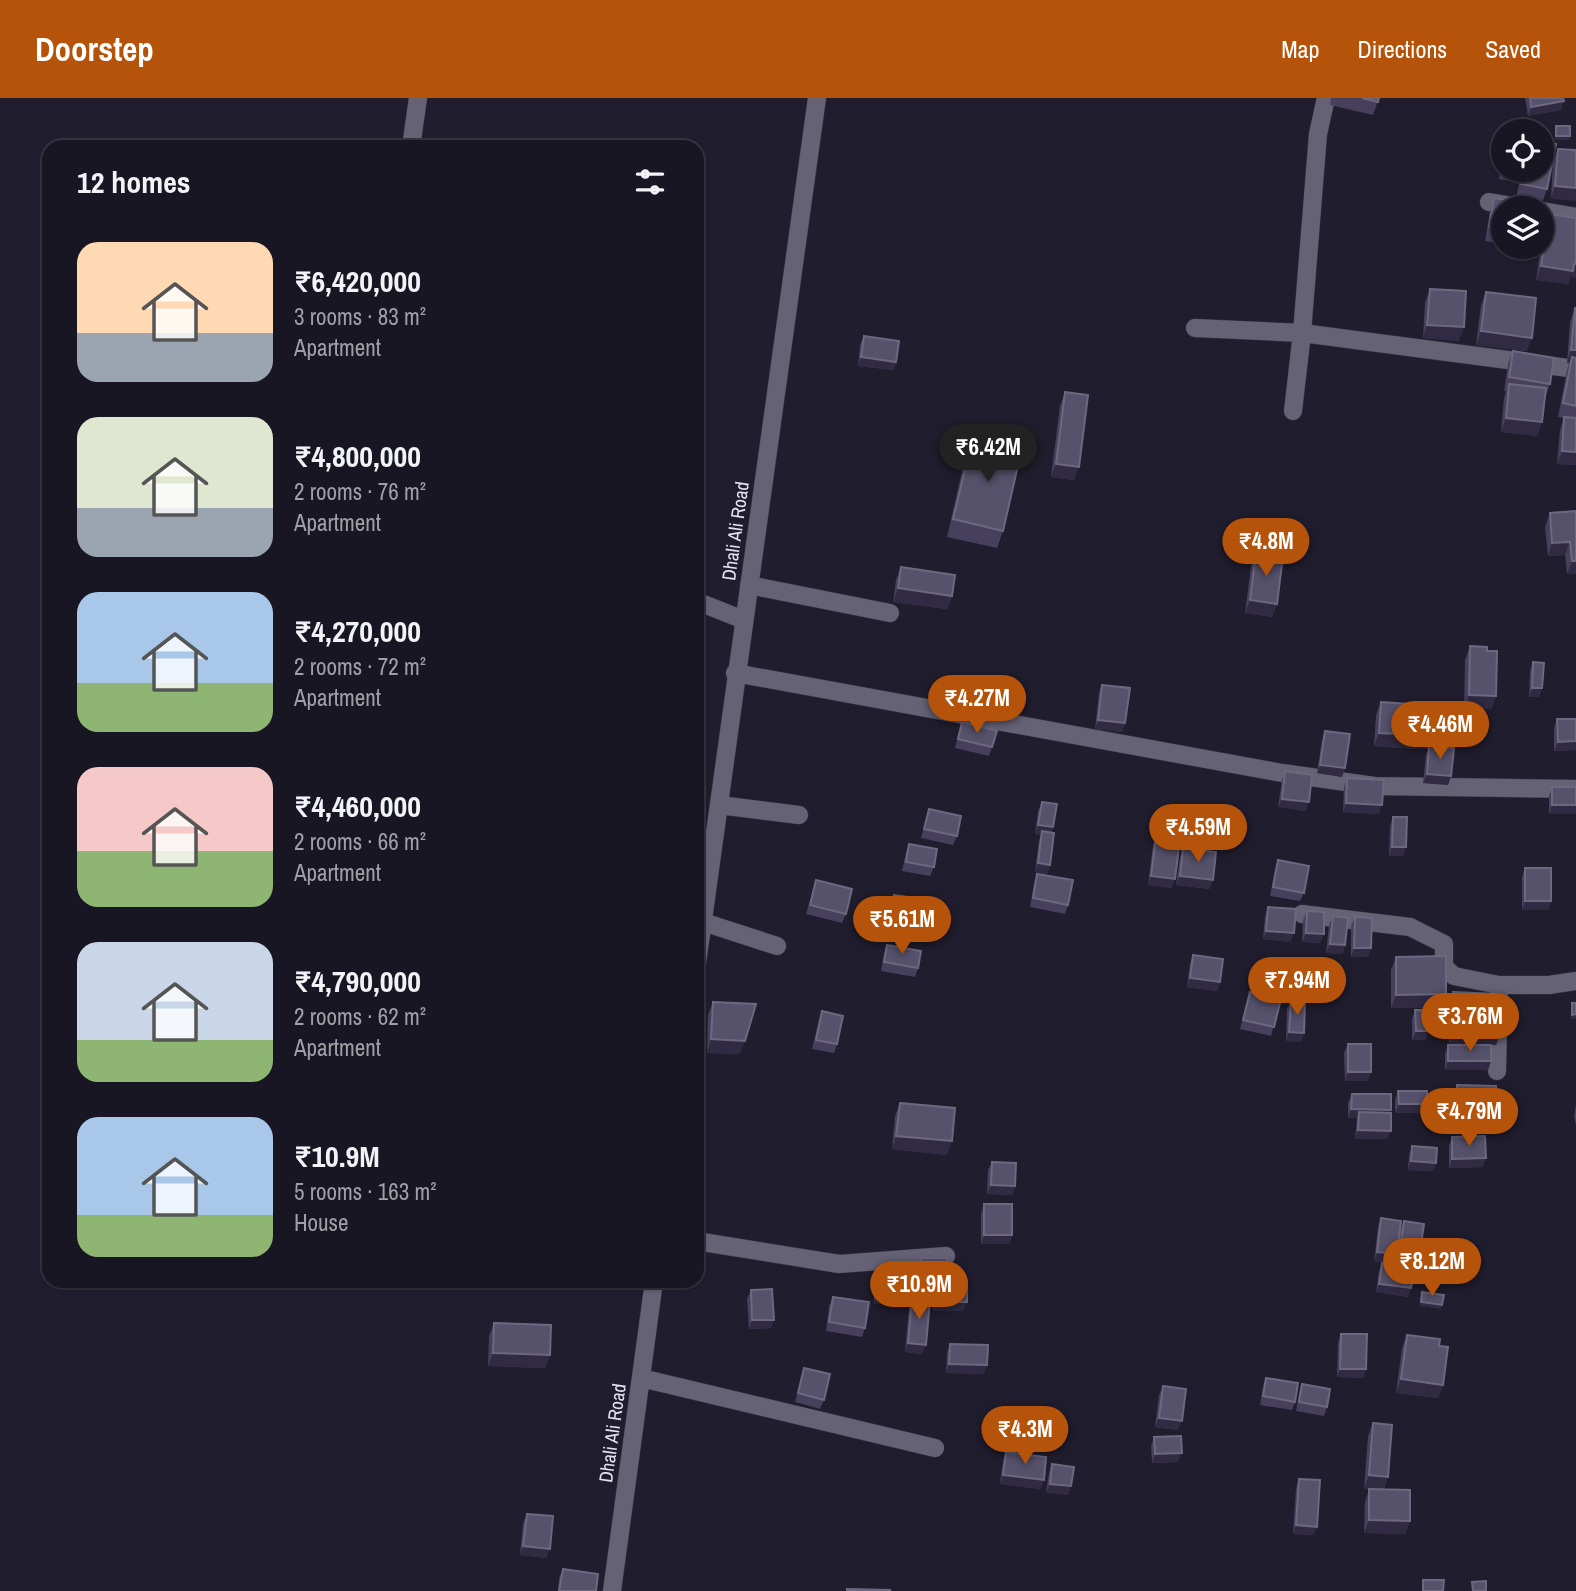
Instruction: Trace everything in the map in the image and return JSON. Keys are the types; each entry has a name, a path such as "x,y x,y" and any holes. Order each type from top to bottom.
{"street":[{"path":"412,140 418,98"},
{"name":"Dhali Ali Road","path":"704,915 817,98"},
{"path":"1293,411 1318,135 1326,98"},
{"path":"1554,213 1576,218"},
{"path":"1195,328 1301,333 1576,369"},
{"path":"749,585 890,613"},
{"path":"704,604 744,620"},
{"path":"736,673 1282,773 1374,786 1576,789"},
{"path":"719,805 799,815"},
{"path":"1301,914 1410,927 1444,944 1444,967 1454,976 1499,985 1549,985 1576,981"},
{"path":"704,922 777,946"},
{"path":"1497,1071 1499,985"},
{"path":"704,1242 839,1264 946,1256"},
{"name":"Dhali Ali Road","path":"612,1591 653,1288"},
{"path":"641,1378 935,1448"}],"building":[{"path":"1362,98 1379,98 1378,102"},
{"path":"1530,98 1563,98 1564,101 1531,107"},
{"path":"1556,126 1570,126 1570,136 1556,136"},
{"path":"1558,149 1576,150 1576,188 1555,186"},
{"path":"1521,182 1548,182 1547,189"},
{"path":"1554,215 1576,218 1576,264 1573,271 1541,266 1542,259 1554,259"},
{"path":"1430,289 1466,291 1464,327 1427,325"},
{"path":"1486,292 1536,298 1532,338 1481,331"},
{"path":"1575,308 1576,350 1571,350"},
{"path":"864,336 899,341 896,362 861,357"},
{"path":"1513,351 1554,358 1550,384 1509,377"},
{"path":"1572,357 1576,358 1576,406 1563,403"},
{"path":"1509,384 1546,388 1542,422 1506,418"},
{"path":"1065,392 1088,395 1079,467 1056,464"},
{"path":"1564,417 1576,418 1576,452 1562,451"},
{"path":"973,436 1022,448 1003,531 953,519"},
{"path":"1576,511 1576,561 1572,561 1570,542 1552,543 1550,513"},
{"path":"1256,552 1283,556 1277,604 1250,600"},
{"path":"901,567 955,575 952,596 898,588"},
{"path":"1470,646 1487,647 1487,651 1497,651 1496,696 1469,695"},
{"path":"1533,662 1544,663 1542,688 1532,688"},
{"path":"1102,685 1130,688 1125,723 1098,720"},
{"path":"1381,702 1424,705 1422,735 1379,733"},
{"path":"1425,710 1459,713 1456,743 1422,740"},
{"path":"1557,719 1576,719 1576,741 1558,742"},
{"path":"962,722 997,731 992,747 958,739"},
{"path":"1325,731 1350,734 1345,768 1320,765"},
{"path":"1429,746 1454,748 1451,776 1427,774"},
{"path":"1285,771 1312,775 1309,802 1282,799"},
{"path":"1347,778 1384,780 1382,805 1346,803"},
{"path":"1552,787 1576,787 1576,805 1552,805"},
{"path":"1042,802 1057,804 1053,827 1038,825"},
{"path":"929,809 961,816 957,836 924,829"},
{"path":"1393,817 1407,817 1406,847 1392,847"},
{"path":"1042,831 1054,833 1050,865 1038,863"},
{"path":"1156,836 1180,839 1175,879 1151,876"},
{"path":"909,844 937,849 934,867 906,862"},
{"path":"1183,848 1216,852 1213,880 1180,876"},
{"path":"1278,860 1309,866 1304,893 1273,887"},
{"path":"1525,868 1551,868 1551,901 1525,901"},
{"path":"1037,874 1073,880 1068,905 1033,898"},
{"path":"816,880 852,889 846,914 810,905"},
{"path":"894,895 916,898 913,919 891,916"},
{"path":"1268,907 1296,909 1294,933 1266,931"},
{"path":"1307,911 1324,912 1324,934 1306,933"},
{"path":"1333,916 1348,918 1345,945 1330,944"},
{"path":"1355,917 1372,918 1371,948 1354,948"},
{"path":"887,945 921,951 918,968 884,962"},
{"path":"1193,955 1223,959 1220,982 1190,978"},
{"path":"1446,956 1446,994 1396,995 1396,957"},
{"path":"1264,967 1286,970 1283,993 1261,990"},
{"path":"1250,992 1281,999 1274,1027 1243,1020"},
{"path":"1453,992 1497,994 1497,1008 1453,1008"},
{"path":"1291,1000 1305,1001 1304,1033 1289,1032"},
{"path":"713,1002 756,1004 745,1041 711,1039"},
{"path":"1572,1003 1576,1003 1576,1014 1572,1015"},
{"path":"1454,1008 1501,1008 1501,1031 1454,1032"},
{"path":"1415,1010 1428,1010 1428,1031 1416,1031"},
{"path":"822,1011 843,1016 837,1044 816,1040"},
{"path":"1348,1044 1371,1044 1371,1072 1348,1072"},
{"path":"1448,1045 1491,1045 1491,1061 1448,1061"},
{"path":"1457,1085 1496,1086 1496,1100 1457,1100"},
{"path":"1398,1091 1427,1091 1427,1104 1399,1104"},
{"path":"1352,1094 1391,1094 1391,1110 1351,1109"},
{"path":"900,1103 955,1108 952,1141 896,1136"},
{"path":"1359,1112 1391,1113 1391,1131 1358,1130"},
{"path":"1485,1136 1486,1158 1452,1159 1452,1137"},
{"path":"1412,1146 1437,1148 1436,1163 1411,1161"},
{"path":"992,1162 1016,1163 1015,1186 991,1185"},
{"path":"984,1204 1012,1204 1012,1235 984,1235"},
{"path":"1381,1218 1401,1221 1397,1254 1377,1252"},
{"path":"1404,1221 1424,1224 1419,1258 1399,1255"},
{"path":"921,1258 947,1258 947,1278 920,1277"},
{"path":"1382,1263 1415,1268 1411,1288 1379,1284"},
{"path":"877,1276 914,1276 915,1295 877,1295"},
{"path":"936,1282 967,1282 967,1302 936,1302"},
{"path":"772,1289 774,1320 752,1320 751,1290"},
{"path":"1422,1292 1444,1295 1442,1305 1421,1302"},
{"path":"833,1297 869,1302 865,1328 829,1322"},
{"path":"912,1298 930,1300 926,1345 908,1343"},
{"path":"494,1323 551,1325 550,1355 493,1353"},
{"path":"1341,1334 1367,1334 1366,1369 1340,1369"},
{"path":"1407,1335 1440,1339 1439,1346 1448,1347 1443,1385 1401,1379"},
{"path":"950,1344 988,1345 987,1365 949,1364"},
{"path":"804,1368 830,1374 824,1400 798,1393"},
{"path":"1266,1378 1298,1383 1295,1402 1263,1396"},
{"path":"1302,1384 1330,1389 1327,1407 1299,1402"},
{"path":"1163,1386 1186,1389 1182,1421 1159,1418"},
{"path":"1373,1423 1392,1425 1388,1477 1369,1475"},
{"path":"1181,1436 1182,1453 1155,1454 1154,1437"},
{"path":"1006,1452 1046,1457 1044,1480 1003,1475"},
{"path":"1052,1464 1074,1467 1071,1486 1050,1484"},
{"path":"1299,1479 1320,1480 1317,1527 1296,1525"},
{"path":"1369,1489 1410,1490 1410,1521 1369,1520"},
{"path":"527,1514 553,1516 550,1549 523,1546"},
{"path":"563,1569 598,1574 596,1591 559,1591"},
{"path":"1423,1580 1444,1580 1443,1591 1423,1591"},
{"path":"1486,1581 1486,1591 1473,1591 1472,1582"},
{"path":"890,1590 890,1591 847,1591"}]}
